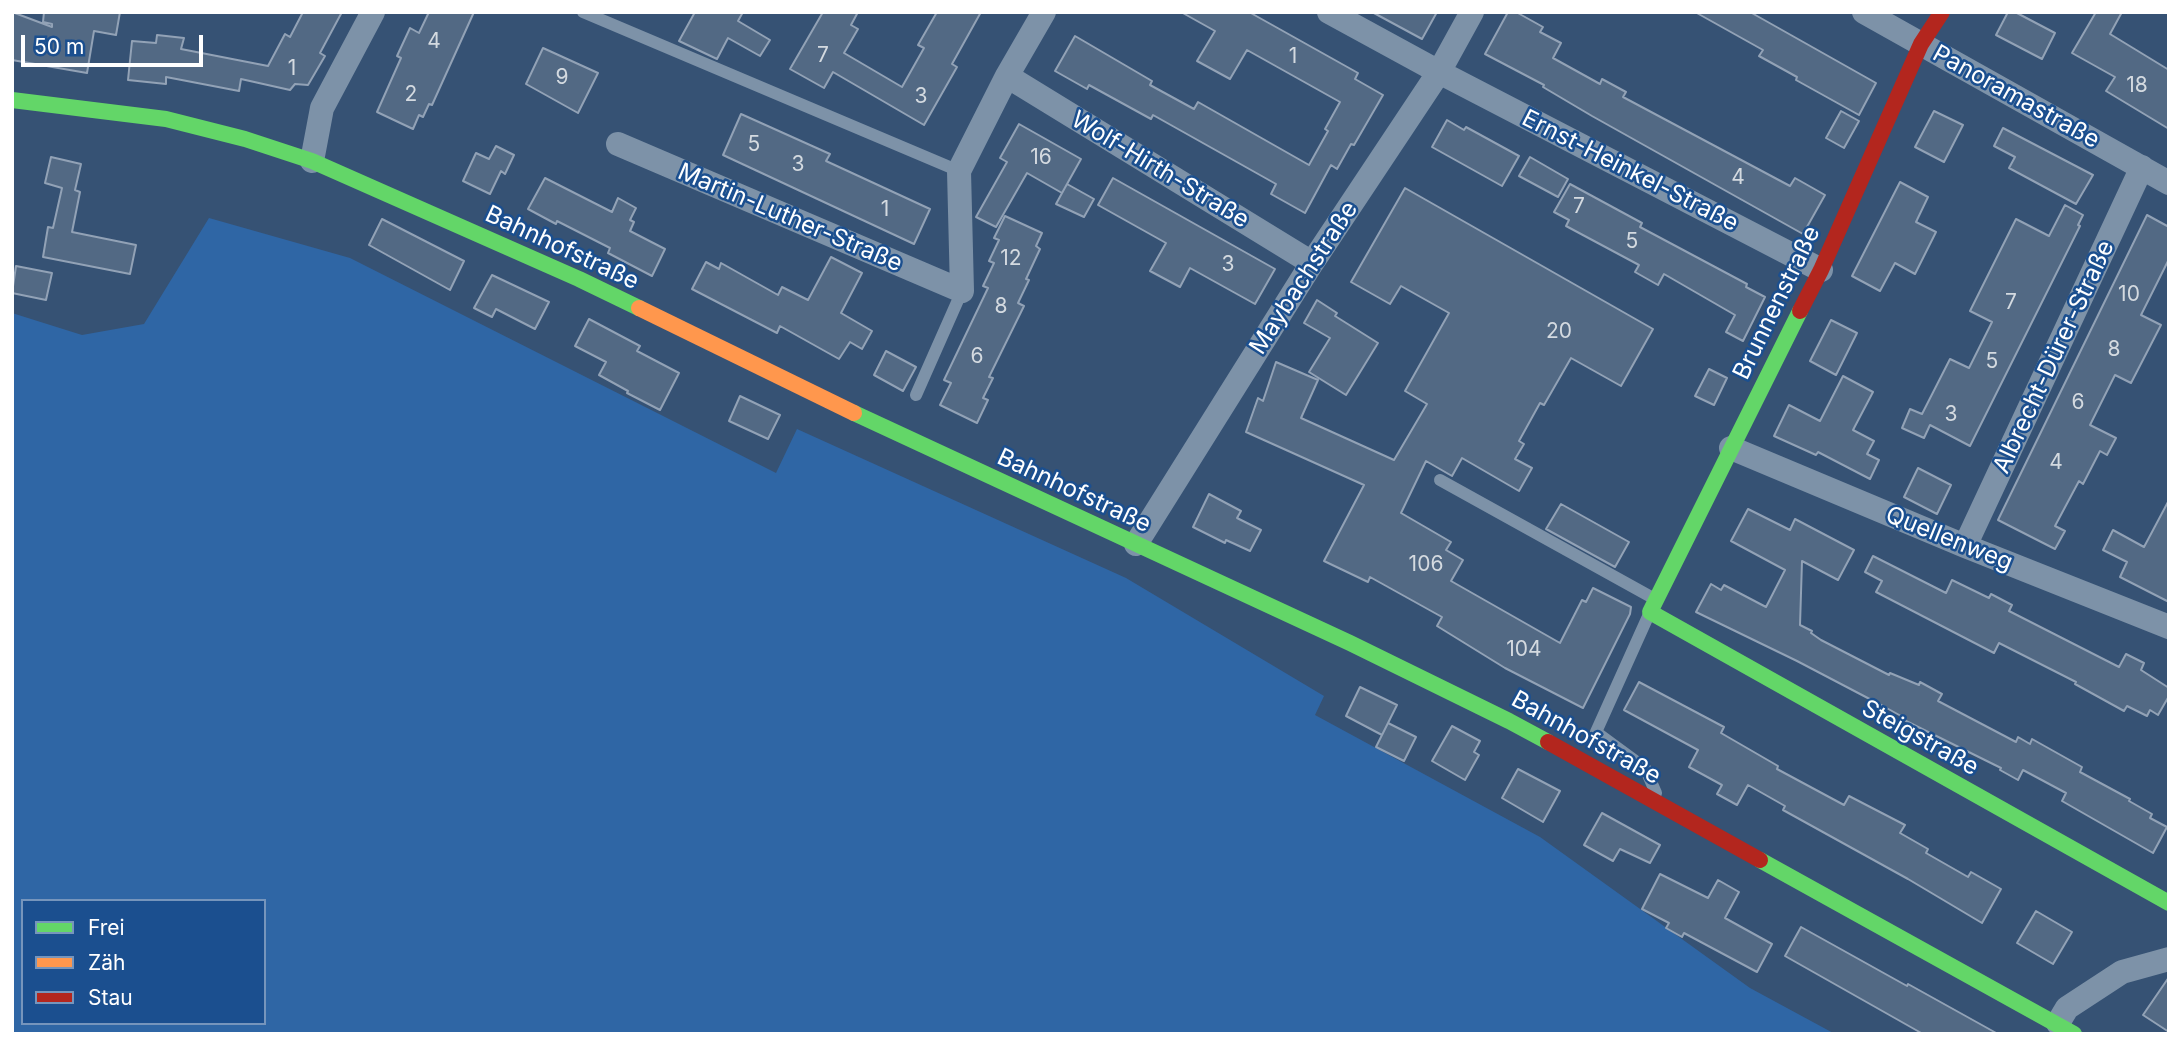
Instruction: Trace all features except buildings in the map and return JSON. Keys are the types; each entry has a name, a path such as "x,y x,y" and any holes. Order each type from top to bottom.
{"street":[{"path":"312,161 322,108 373,12"},
{"path":"962,291 959,171 1007,76 1044,12"},
{"name":"Ernst-Heinkel-Straße","path":"1329,12 1821,270"},
{"name":"Maybachstraße","path":"1136,544 1312,262 1439,72 1472,12"},
{"name":"Panoramastraße","path":"1864,12 2169,183"},
{"name":"Brunnenstraße","path":"1653,606 1821,270 1921,44 1941,12"},
{"name":"Wolf-Hirth-Straße","path":"1007,76 1312,262"},
{"name":"Bahnhofstraße","path":"12,100 166,119 245,139 312,161 579,279 887,429 1350,643 1509,720 2066,1028"},
{"name":"Martin-Luther-Straße","path":"618,144 962,291"},
{"name":"Albrecht-Dürer-Straße","path":"1965,546 2142,167"},
{"name":"Quellenweg","path":"1731,448 1965,546 2169,627"},
{"name":"Steigstraße","path":"1653,606 2169,903"},
{"path":"2066,1028 2067,1008 2122,972 2169,959"}],"lane":[{"path":"583,12 959,171"},
{"path":"916,395 962,291"},
{"path":"1440,480 1653,606 1596,733 1645,768 1661,805"}],"shaded area":[{"path":"209,218 350,258 776,473 797,429 1126,578 1324,696 1315,715 1540,837 1750,988 1835,1034 12,1034 12,313 82,335 144,324"}],"traffic: fast":[{"path":"12,100 166,119 245,139 312,161 639,308"},
{"path":"1800,311 1650,612 2169,903"},
{"path":"854,413 1350,643 1548,742"},
{"path":"1760,860 2074,1034"}],"traffic: slow":[{"path":"639,308 854,413"}],"traffic: jam":[{"path":"1800,311 1821,270 1921,44 1942,12"},
{"path":"1548,742 1760,860"}]}
